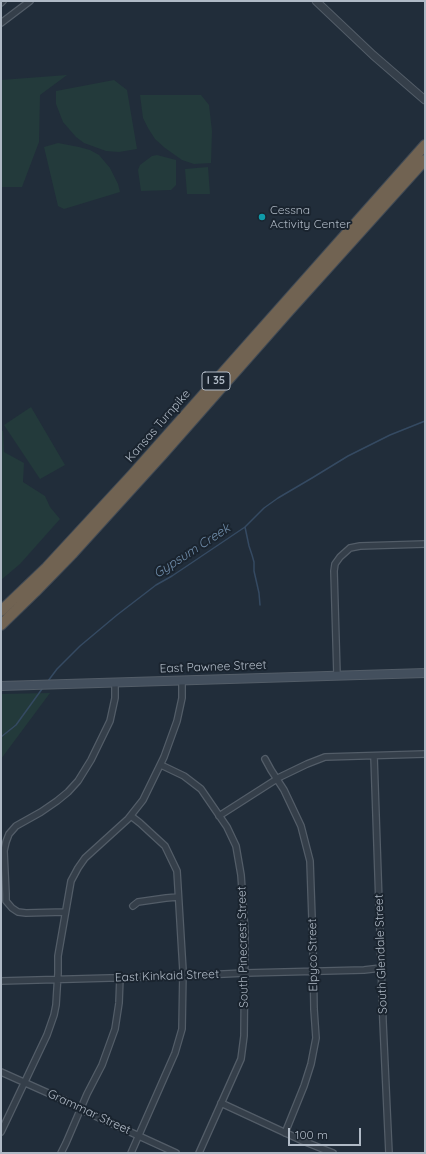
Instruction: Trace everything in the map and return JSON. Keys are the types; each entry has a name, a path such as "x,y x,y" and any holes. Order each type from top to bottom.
{"highway":[{"name":"Kansas Turnpike","path":"1,611 47,567 118,490 425,145"},
{"name":"Kansas Turnpike","path":"1,625 89,536 162,456 293,306 425,160"}],"main road":[{"name":"East Pawnee Street","path":"1,686 425,673"}],"street":[{"path":"1,23 30,1"},
{"path":"316,1 373,56 425,100"},
{"path":"337,675 334,571 340,557 350,548 360,546 425,544"},
{"path":"1,1132 47,1035 54,1015 58,979 58,956 71,881 85,858 130,816 143,800 161,765 177,721 182,698 182,680"},
{"path":"65,912 26,913 18,912 12,908 6,901 4,851 9,834 16,826 57,801 68,792 78,780 91,760 110,721 115,698 115,682"},
{"path":"219,816 277,779 325,757 425,754"},
{"name":"South Glendale Street","path":"374,756 389,1153"},
{"name":"Elpyco Street","path":"266,759 284,790 301,826 310,861 316,1038 311,1064 304,1086 285,1133"},
{"name":"South Pinecrest Street","path":"161,765 184,776 201,789 227,827 236,846 241,875 245,932 244,1036 241,1059 199,1153"},
{"path":"130,816 166,846 177,871 182,976 182,1029 177,1047 130,1153"},
{"path":"133,906 138,902 178,897"},
{"name":"East Kinkaid Street","path":"1,981 364,970 381,968"},
{"path":"60,1153 102,1065 115,1029 119,1003 120,978"},
{"name":"Grammar Street","path":"1,1072 176,1153"},
{"path":"221,1103 285,1133 333,1153"}],"green space":[{"path":"67,75 40,95 39,142 22,187 1,187 1,80"},
{"path":"114,80 127,90 137,149 119,152 106,151 84,143 76,137 63,122 56,104 56,91"},
{"path":"140,95 201,95 209,105 212,131 211,163 194,164 182,160 155,139 143,118"},
{"path":"58,143 90,150 99,155 110,168 118,184 120,192 64,209 58,206 44,147"},
{"path":"157,155 176,160 176,185 171,190 141,191 138,170 140,165 152,156"},
{"path":"208,167 210,194 187,194 185,169"},
{"path":"31,407 65,465 40,479 4,425"},
{"path":"1,430 3,431 4,452 24,463 23,482 45,496 50,507 60,519 20,564 1,580"},
{"path":"50,693 1,759 1,694"}],"waterway":[{"name":"Gypsum Creek","path":"48,681 57,669 80,646 117,615 156,585 245,527 264,508 278,498 348,456 390,435 425,421"},
{"path":"245,527 254,562 254,571 260,605"},
{"name":"Gypsum Creek","path":"1,737 16,725 42,689"}],"place":[{"name":"Cessna Activity Center","path":"262,217"}]}
